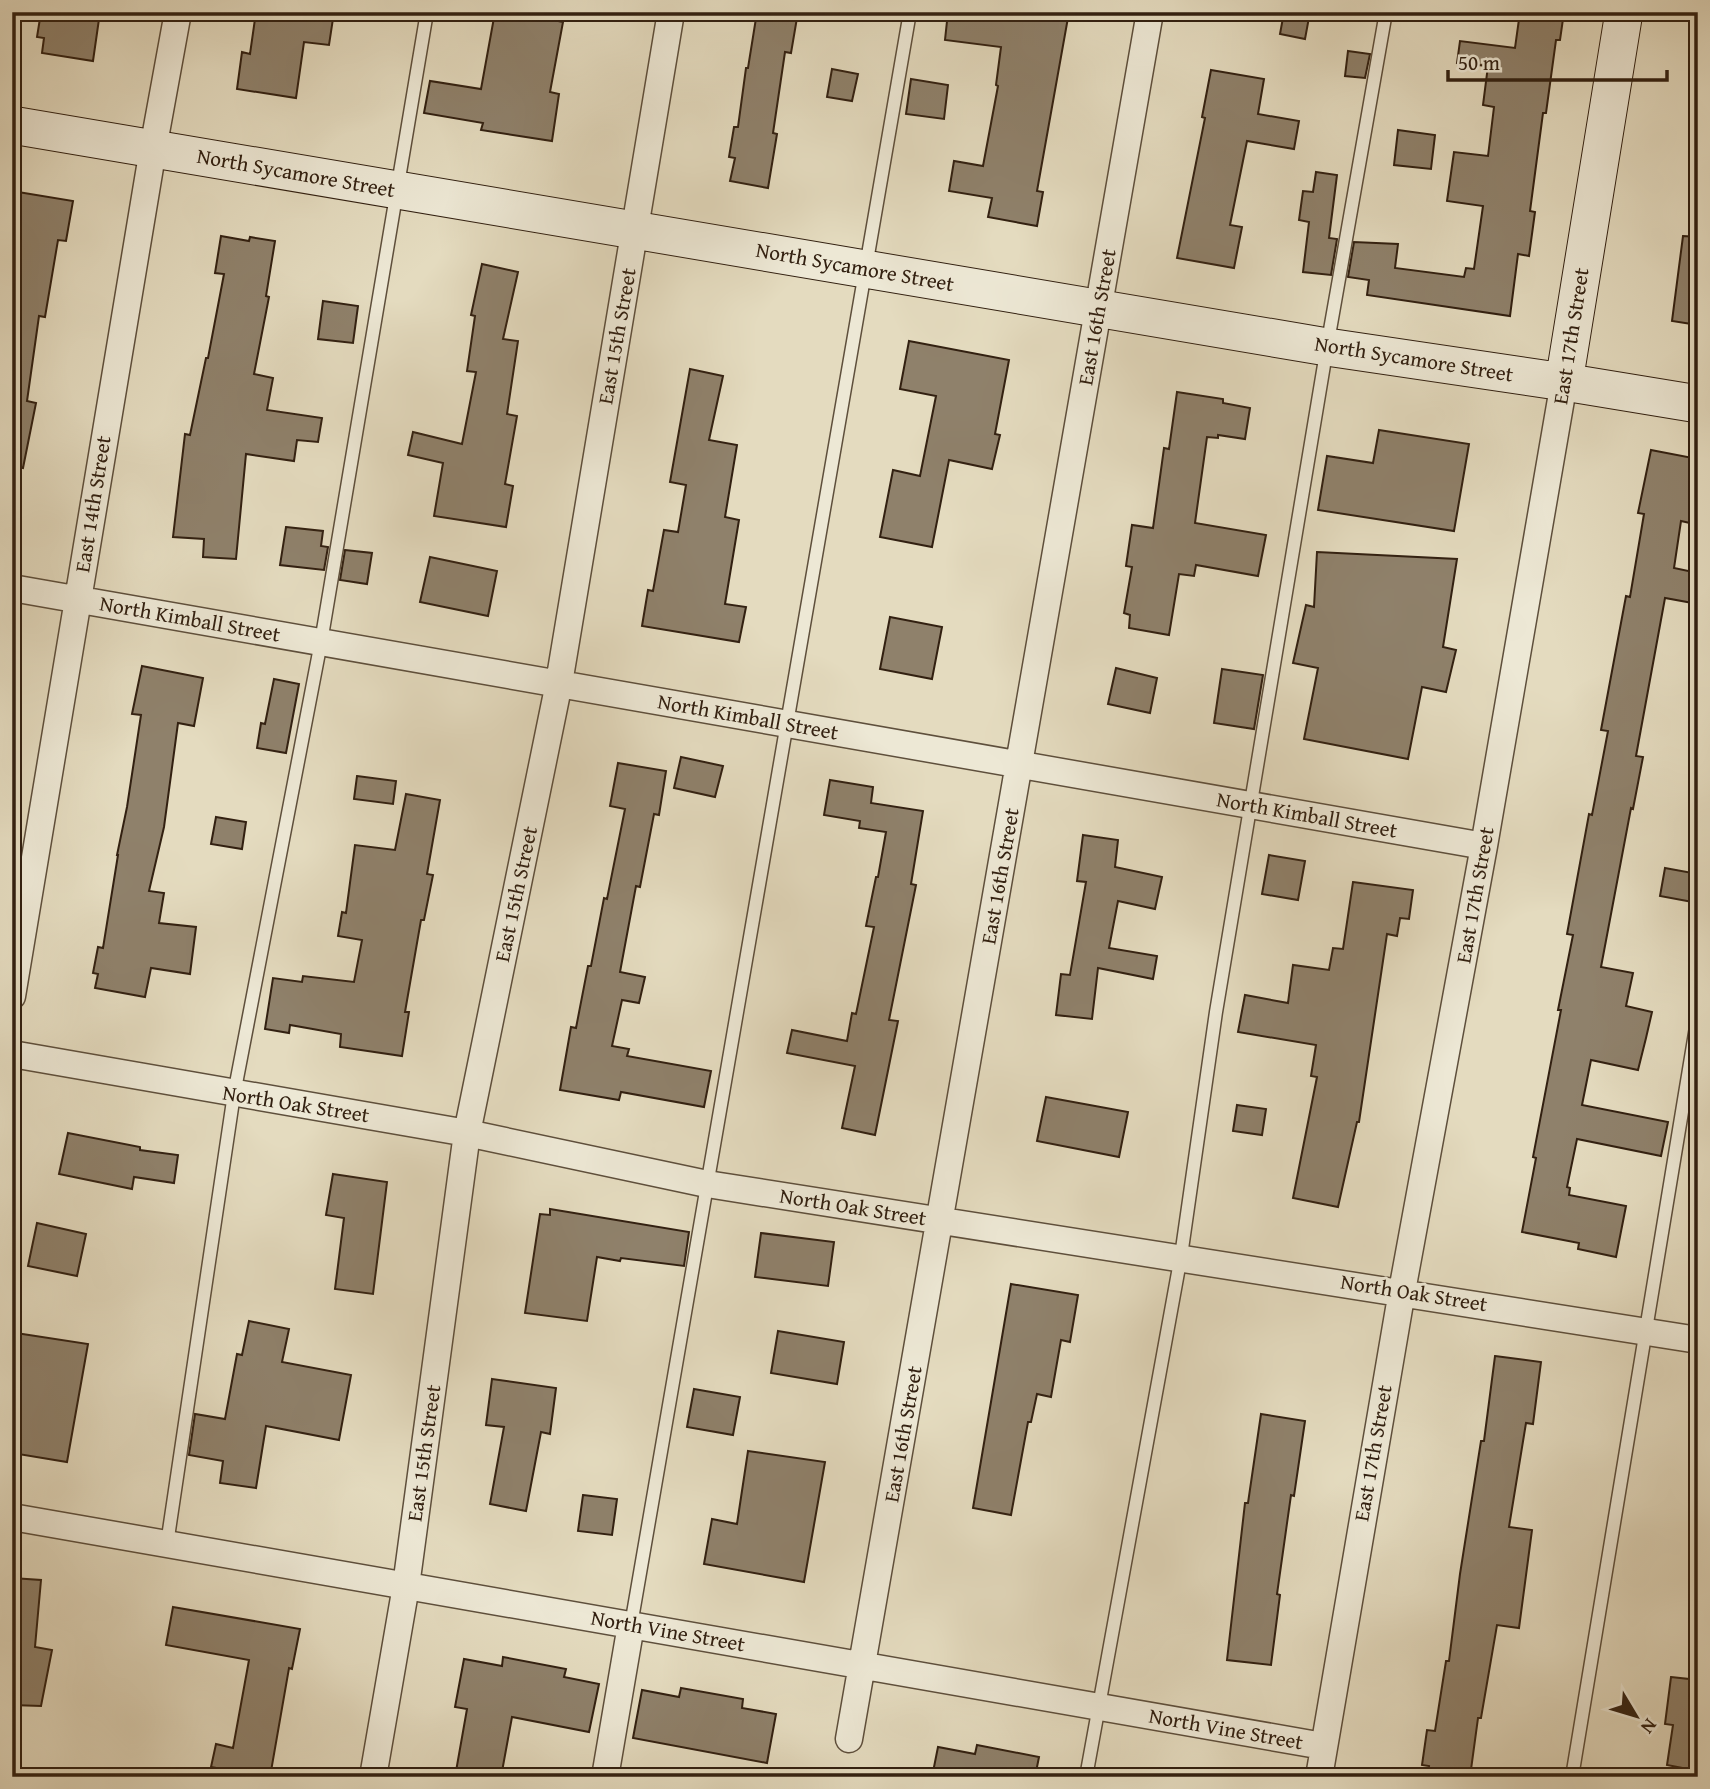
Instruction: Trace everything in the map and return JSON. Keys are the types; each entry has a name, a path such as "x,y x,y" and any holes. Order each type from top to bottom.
{"main road":[{"name":"East 17th Street","path":"1564,382 1624,12"},
{"name":"North Sycamore Street","path":"12,125 1327,347 1698,404"}],"street":[{"name":"East 14th Street","path":"12,996 178,12"},
{"name":"East 15th Street","path":"373,1777 406,1586 467,1133 559,683 671,12"},
{"name":"East 16th Street","path":"849,1739 1150,12"},
{"name":"East 17th Street","path":"1318,1777 1564,382"},
{"name":"North Kimball Street","path":"12,588 1484,846"},
{"name":"North Oak Street","path":"12,1054 467,1133 707,1184 1181,1256 1698,1340"},
{"name":"North Vine Street","path":"12,1517 1323,1746"},
{"path":"605,1777 631,1625"}],"lane":[{"path":"167,1544 234,1094 321,642 427,12"},
{"path":"631,1625 910,12"},
{"path":"1086,1777 1181,1256 1216,1012 1386,12"},
{"path":"1572,1777 1698,1015"}],"building":[{"path":"41,12 99,19 93,61 42,53 44,38 37,37"},
{"path":"256,12 334,12 329,45 304,42 296,98 237,89 242,52 250,54"},
{"path":"495,12 514,12 563,22 550,92 559,94 552,141 481,130 483,123 424,113 430,81 481,89"},
{"path":"757,12 798,12 791,53 785,52 773,133 777,134 768,188 730,181 735,158 729,157 734,127 738,127"},
{"path":"948,12 1069,12 1037,191 1043,192 1037,226 988,217 992,198 949,191 954,161 983,166 998,86 1001,47 945,40"},
{"path":"1284,12 1310,12 1305,39 1280,34"},
{"path":"1520,12 1564,12 1560,40 1556,40 1546,113 1543,113 1530,211 1535,212 1529,256 1518,254 1510,316 1367,295 1369,280 1348,277 1354,242 1398,244 1395,268 1464,277 1466,268 1474,269 1483,206 1447,201 1454,152 1488,156 1494,107 1483,105 1488,66 1457,63 1460,41 1515,48"},
{"path":"1348,51 1370,54 1365,78 1345,76"},
{"path":"832,69 858,74 852,101 827,97"},
{"path":"1211,70 1264,79 1258,114 1299,121 1294,149 1247,141 1230,225 1242,227 1234,268 1177,258 1205,118 1202,117"},
{"path":"911,79 948,85 944,119 906,114"},
{"path":"1398,130 1435,135 1431,169 1394,165"},
{"path":"1316,172 1337,175 1329,238 1337,239 1331,275 1303,272 1309,222 1299,220 1303,191 1313,192"},
{"path":"12,191 73,201 66,241 58,240 45,317 39,316 27,401 36,403 23,468 12,466"},
{"path":"221,236 249,241 250,237 275,241 266,296 269,297 254,374 273,378 267,410 322,418 318,442 297,440 294,461 246,454 236,559 203,557 204,539 173,537 185,434 190,435 224,274 215,273"},
{"path":"1683,236 1698,237 1698,325 1672,321"},
{"path":"482,264 518,272 503,339 518,341 507,414 517,416 505,484 513,486 506,527 434,516 443,463 408,455 413,432 462,444 476,372 467,371 475,316 471,315"},
{"path":"323,301 358,306 353,343 318,339"},
{"path":"909,341 1009,360 995,434 1000,435 992,469 949,460 932,547 880,537 893,470 920,476 936,396 900,389"},
{"path":"690,369 723,376 709,440 737,445 725,517 739,520 725,604 746,607 739,642 642,626 648,590 653,591 664,530 678,532 686,485 670,482"},
{"path":"1177,392 1223,399 1223,403 1250,408 1245,439 1218,435 1218,438 1207,437 1195,523 1266,535 1258,576 1196,565 1194,576 1179,574 1169,635 1129,628 1130,615 1124,613 1132,567 1126,566 1132,525 1153,528 1164,448 1169,449"},
{"path":"1379,430 1469,444 1454,531 1318,510 1327,456 1373,463"},
{"path":"1651,450 1698,459 1698,483 1690,523 1681,521 1674,568 1698,573 1698,604 1665,598 1636,756 1643,757 1601,967 1633,973 1626,1006 1652,1012 1646,1038 1638,1070 1591,1060 1582,1105 1668,1122 1661,1156 1577,1139 1567,1187 1570,1188 1569,1195 1626,1206 1616,1257 1578,1249 1579,1243 1522,1232 1573,935 1567,934 1589,814 1592,815 1608,731 1601,730 1626,596 1630,597 1644,514 1638,513"},
{"path":"286,527 323,531 321,546 328,547 324,570 280,565"},
{"path":"345,550 372,553 367,584 340,580"},
{"path":"1317,552 1457,559 1443,647 1456,650 1446,692 1422,687 1408,759 1304,739 1318,668 1293,663 1306,605 1314,607"},
{"path":"430,557 497,571 488,616 420,602"},
{"path":"890,617 942,627 932,679 880,669"},
{"path":"142,666 203,678 194,726 178,723 164,827 149,891 164,893 159,923 196,927 190,974 151,968 145,997 95,988 98,974 93,973 98,947 103,948 127,807 141,715 132,714"},
{"path":"1116,668 1157,678 1150,713 1108,704"},
{"path":"1222,669 1263,675 1254,729 1214,723"},
{"path":"274,679 299,684 286,753 257,748"},
{"path":"681,757 723,766 715,797 674,788"},
{"path":"618,763 666,771 659,815 654,814 640,887 636,886 620,972 645,977 639,1003 622,1000 612,1046 629,1049 627,1056 711,1071 704,1107 621,1092 619,1100 560,1090 571,1027 576,1028 625,809 610,806"},
{"path":"357,776 396,781 393,804 354,799"},
{"path":"830,780 873,787 871,803 923,811 911,884 916,885 889,1020 898,1021 875,1135 842,1128 855,1066 787,1053 792,1030 847,1041 852,1013 856,1014 874,927 866,926 886,832 859,828 860,821 824,815"},
{"path":"406,794 440,800 427,874 433,875 424,920 421,920 405,1012 409,1012 402,1056 340,1047 341,1034 290,1025 289,1033 265,1029 273,978 302,982 303,976 354,982 362,940 338,936 342,912 346,913 355,845 395,850"},
{"path":"216,817 246,822 242,849 211,844"},
{"path":"1083,835 1118,840 1115,867 1162,877 1155,909 1118,901 1109,948 1157,956 1153,979 1098,968 1092,1019 1056,1015 1061,974 1070,975 1086,882 1077,881"},
{"path":"1269,855 1305,861 1298,900 1262,894"},
{"path":"1665,868 1698,874 1698,903 1660,896"},
{"path":"1353,882 1413,890 1409,919 1400,918 1397,936 1387,934 1359,1122 1338,1207 1293,1198 1317,1077 1311,1076 1316,1045 1238,1032 1245,995 1288,1003 1293,965 1329,970 1333,948 1343,949"},
{"path":"1046,1097 1128,1112 1119,1157 1037,1141"},
{"path":"1237,1105 1266,1109 1262,1135 1233,1131"},
{"path":"68,1133 140,1147 140,1150 178,1155 174,1183 134,1177 132,1189 59,1174"},
{"path":"333,1174 387,1182 373,1294 335,1289 344,1218 326,1215"},
{"path":"550,1209 689,1232 684,1266 597,1257 587,1321 525,1313 540,1214 550,1215"},
{"path":"37,1223 86,1234 77,1276 28,1266"},
{"path":"761,1233 834,1242 828,1286 755,1277"},
{"path":"1011,1284 1078,1295 1070,1342 1061,1340 1051,1397 1037,1394 1031,1422 1028,1422 1011,1515 973,1508"},
{"path":"249,1321 289,1329 282,1362 351,1375 339,1440 266,1426 256,1488 220,1483 223,1461 189,1455 195,1414 225,1419 237,1354 242,1355"},
{"path":"778,1331 844,1342 837,1384 771,1373"},
{"path":"16,1333 88,1344 67,1462 12,1453 12,1356"},
{"path":"1495,1356 1541,1362 1533,1424 1526,1423 1509,1527 1532,1530 1519,1628 1497,1625 1481,1718 1478,1718 1470,1777 1428,1777 1429,1766 1422,1765 1427,1730 1435,1731 1446,1661 1449,1661"},
{"path":"492,1379 556,1388 550,1434 541,1432 526,1511 490,1504 504,1427 486,1425"},
{"path":"694,1389 740,1397 733,1435 687,1427"},
{"path":"1261,1414 1305,1421 1277,1594 1280,1595 1271,1665 1227,1660 1245,1503 1248,1503"},
{"path":"748,1451 825,1462 804,1582 704,1564 712,1519 737,1524"},
{"path":"583,1495 617,1499 612,1535 578,1531"},
{"path":"12,1578 41,1580 35,1647 52,1650 41,1706 12,1705"},
{"path":"173,1607 300,1629 292,1669 289,1668 270,1777 232,1777 233,1771 211,1767 216,1744 233,1748 249,1660 166,1645"},
{"path":"503,1657 566,1669 564,1677 599,1684 589,1732 512,1717 501,1777 455,1777 467,1709 455,1707 464,1659 502,1666"},
{"path":"1671,1677 1698,1680 1698,1771 1667,1765 1673,1725 1665,1724"},
{"path":"681,1688 743,1699 742,1708 776,1714 767,1763 633,1738 642,1690 679,1697"},
{"path":"977,1745 1039,1757 1035,1777 932,1777 938,1747 975,1754"}]}
